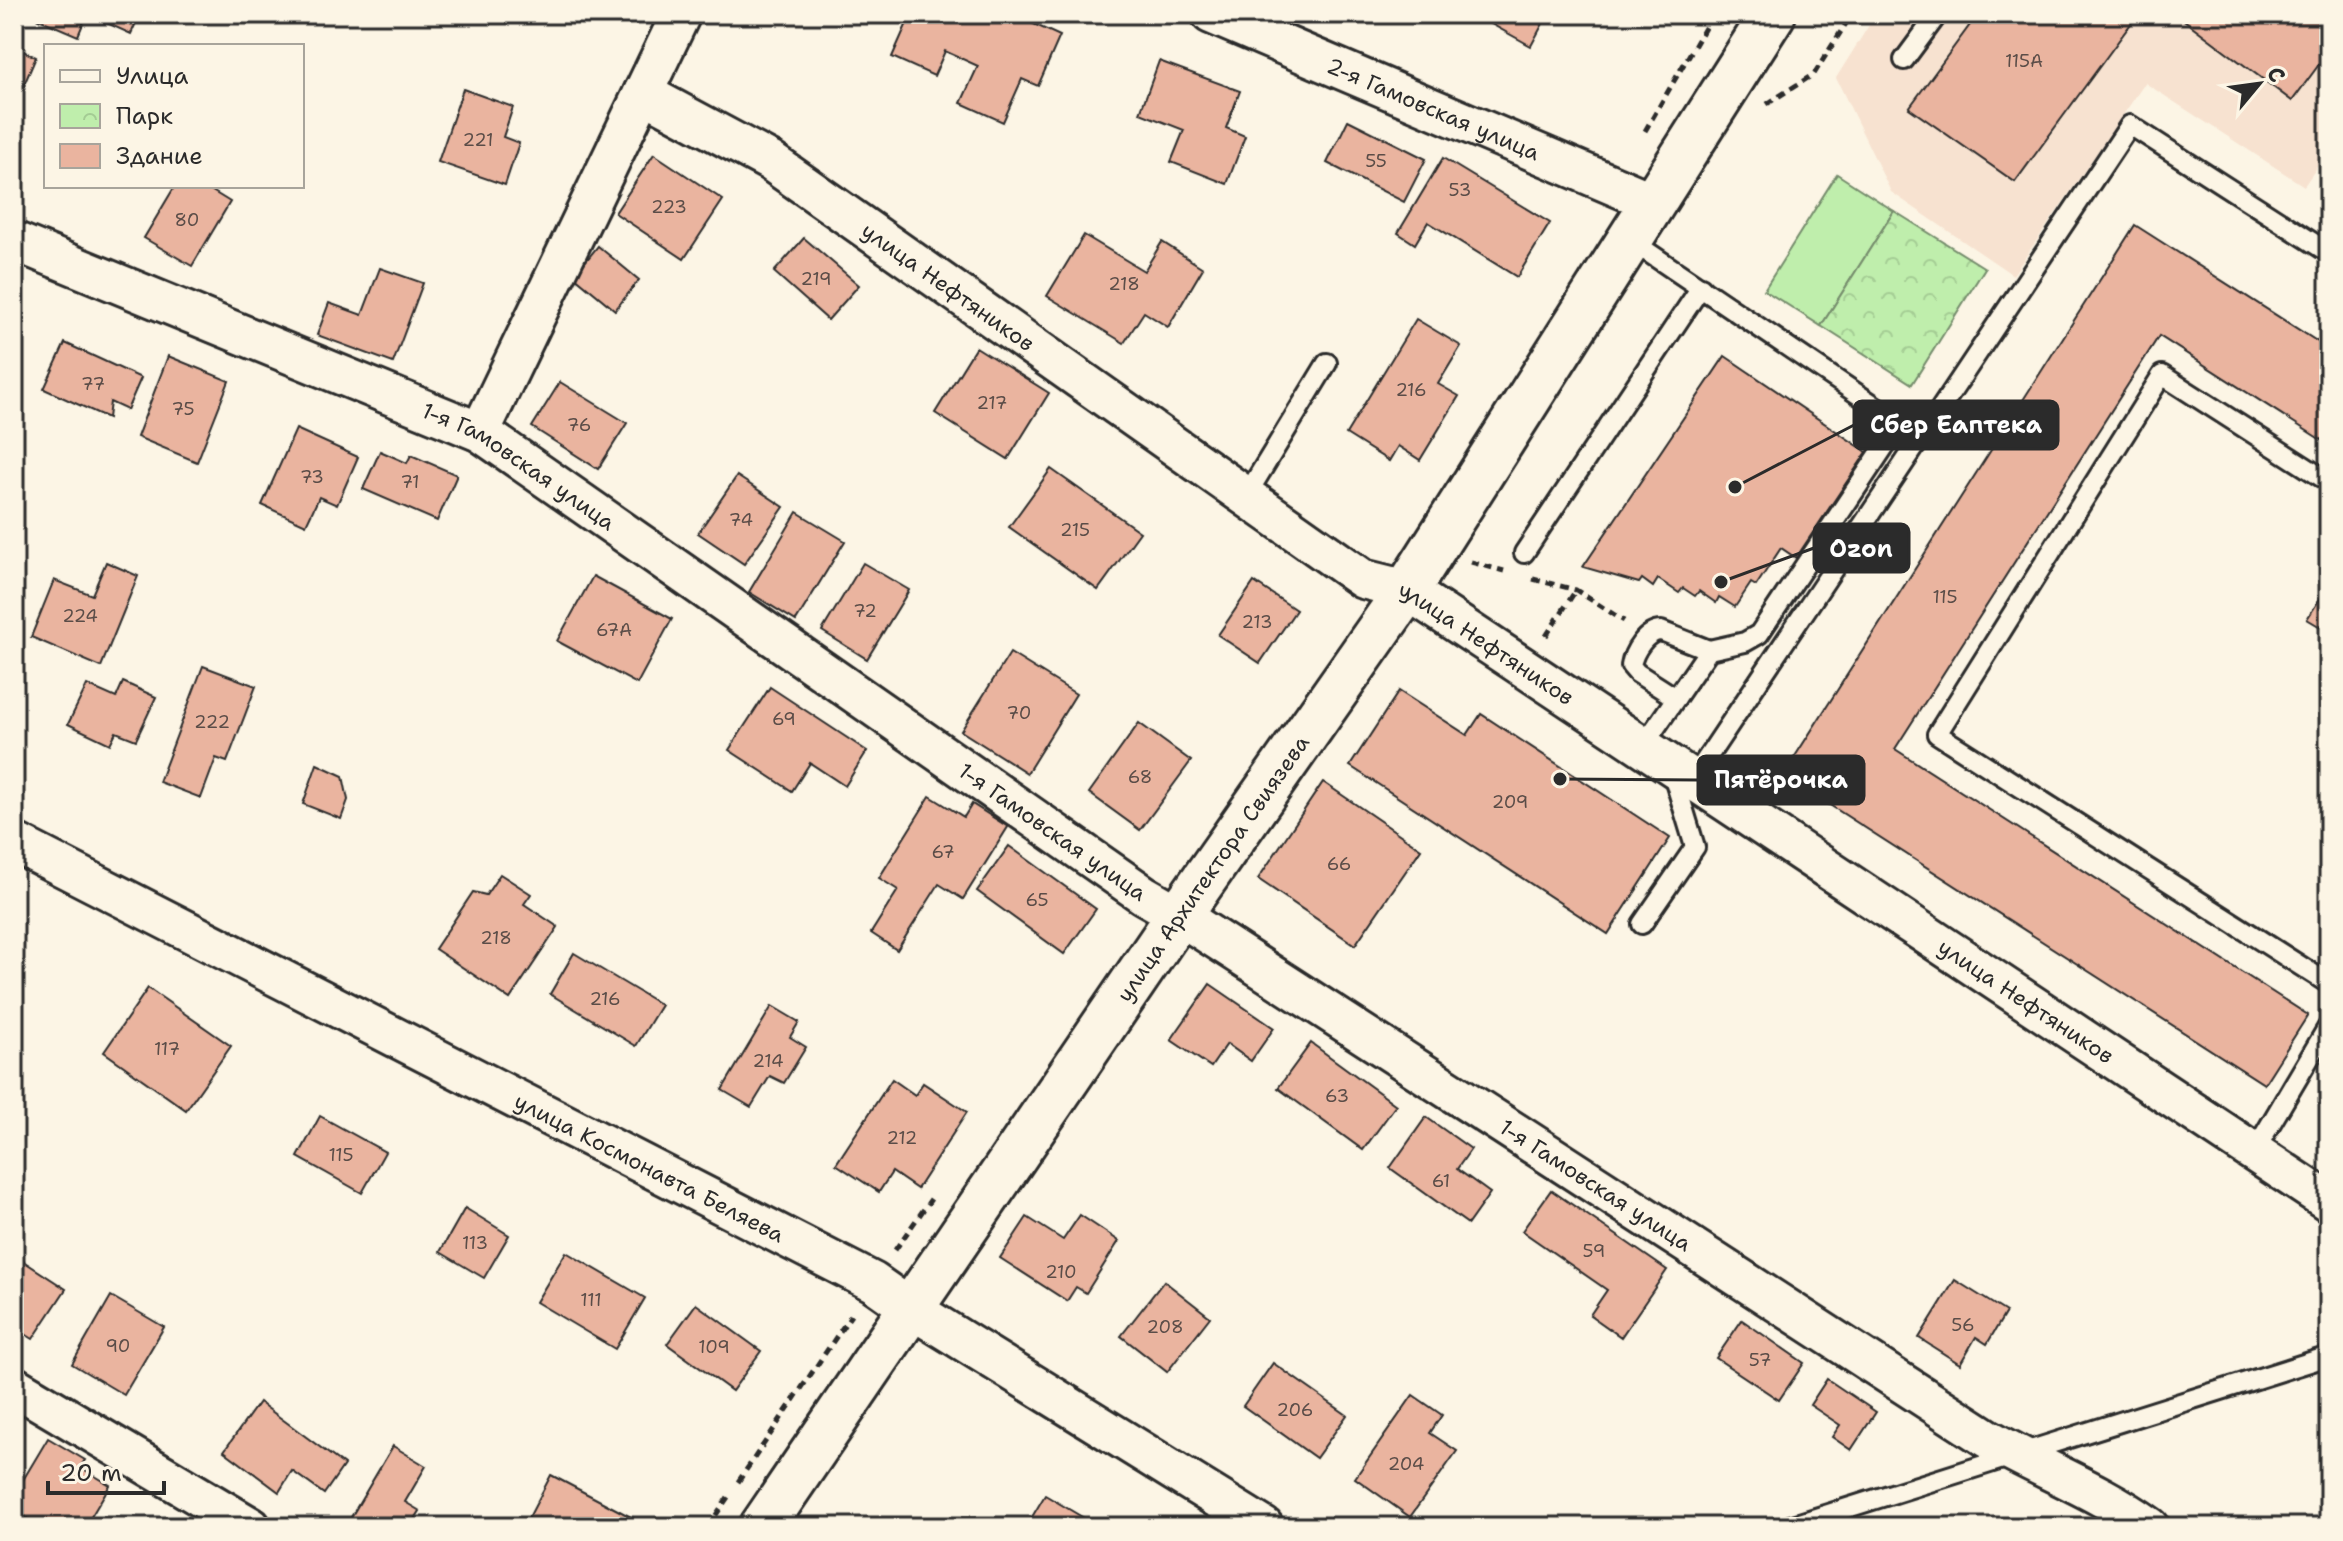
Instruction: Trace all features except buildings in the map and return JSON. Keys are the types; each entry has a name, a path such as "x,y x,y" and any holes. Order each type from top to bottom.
{"main road":[{"name":"улица Архитектора Свиязева","path":"762,1527 1179,915 1407,590 1773,14"},
{"name":"улица Архитектора Свиязева","path":"1655,203 1777,54 1799,14"}],"street":[{"path":"480,432 681,14"},
{"name":"2-я Гамовская улица","path":"1211,14 1655,203"},
{"name":"улица Нефтяников","path":"643,93 770,161 1363,579 1407,590 2254,1152 2327,1197"},
{"name":"1-я Гамовская улица","path":"14,241 480,432 1144,895 2016,1455 2125,1510 2150,1527"},
{"name":"улица Космонавта Беляева","path":"14,842 873,1282 1264,1527"},
{"path":"14,1386 251,1527"}],"lane":[{"path":"1904,60 1938,14"},
{"path":"1669,763 2130,125 2329,253"},
{"path":"1630,240 1887,414 1893,425 1892,435 1759,634 1745,642 1709,650 1661,631 1653,631 1647,636 1632,658 1631,666 1676,698"},
{"path":"1524,553 1701,287"},
{"path":"1246,496 1327,363"},
{"path":"2329,482 2162,375 1937,734 2329,984"},
{"path":"1642,924 1695,847 1669,763 1676,698 1709,650"},
{"path":"2254,1152 2329,1025"},
{"path":"1787,1527 2329,1356"}],"path":[{"path":"1645,133 1713,14"},
{"path":"1756,111 1814,74 1852,14"},
{"path":"1463,556 1472,562 1511,573"},
{"path":"1524,577 1576,590 1647,636"},
{"path":"1526,668 1576,590"},
{"path":"708,1527 936,1192"}],"shaded area":[{"path":"1876,14 2329,14 2329,150 2304,186 2145,83 2013,275 1891,192 1836,78"}],"green space":[{"path":"1837,174 1894,211 1821,326 1764,290"},
{"path":"1894,211 1985,268 1912,384 1821,326"}],"place":[{"name":"Сбер Еаптека","path":"1735,487"},
{"name":"Ozon","path":"1721,582"},
{"name":"Пятёрочка","path":"1560,779"}]}
